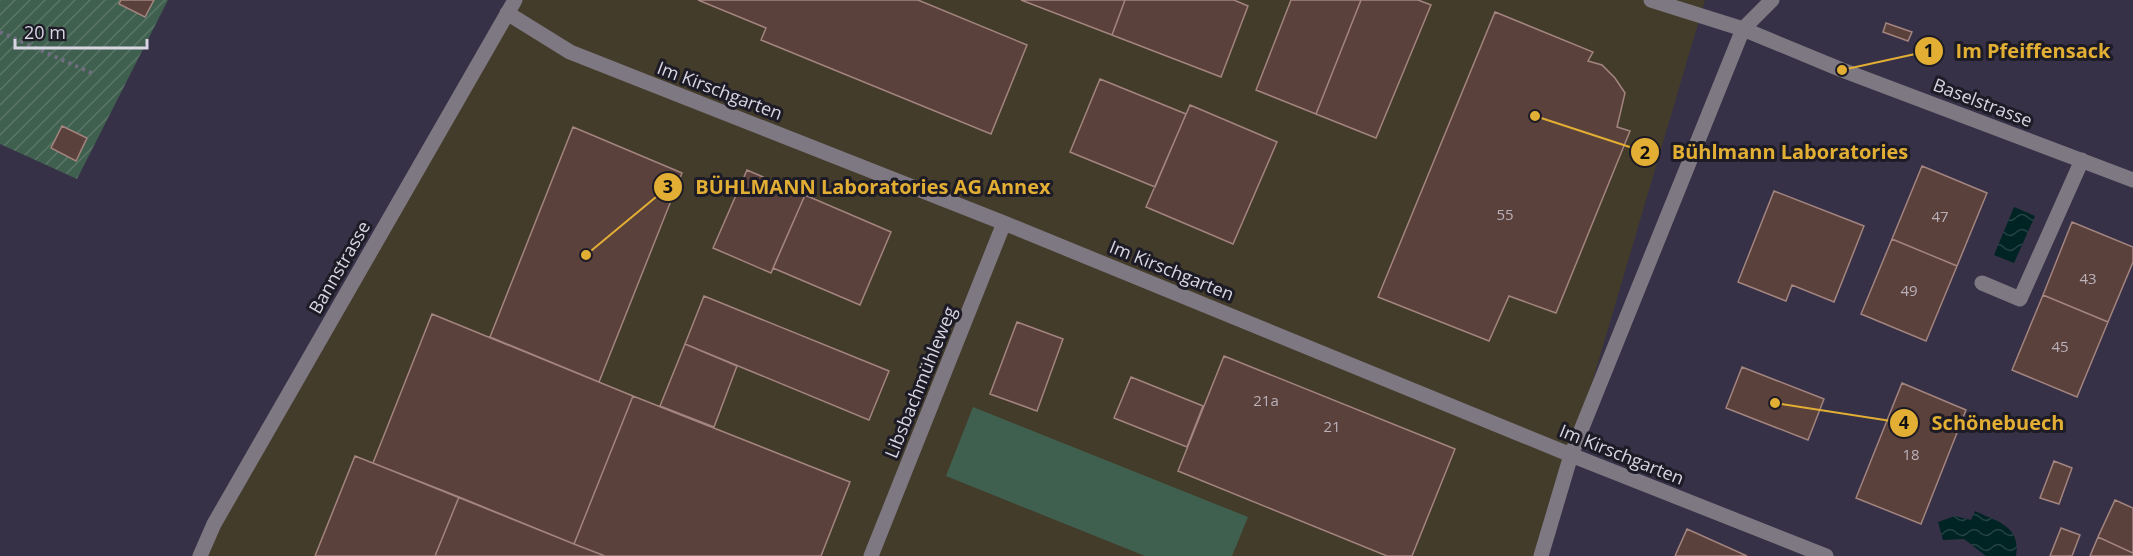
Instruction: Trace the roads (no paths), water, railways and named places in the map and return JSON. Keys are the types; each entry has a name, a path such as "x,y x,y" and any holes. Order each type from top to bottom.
{"street":[{"name":"Baselstrasse","path":"1651,0 1743,30 2133,180"},
{"path":"1541,556 1571,455 1743,30 1772,0"},
{"name":"Im Kirschgarten","path":"511,7 570,52 1004,223 1571,455 1826,556"},
{"name":"Bannstrasse","path":"200,556 214,524 511,7"},
{"path":"1982,283 2020,299 2082,160"},
{"name":"Libsbachmühleweg","path":"871,556 1004,223"}],"water":[{"path":"2014,207 2035,216 2014,263 1994,255"},
{"path":"1975,511 1999,522 2011,531 2017,546 2016,556 1986,556 1964,539 1943,540 1938,522 1955,516 1971,520"}],"place":[{"name":"Im Pfeiffensack","path":"1842,70"},
{"name":"Bühlmann Laboratories","path":"1535,116"},
{"name":"BÜHLMANN Laboratories AG Annex","path":"586,255"},
{"name":"Schönebuech","path":"1775,403"}]}
